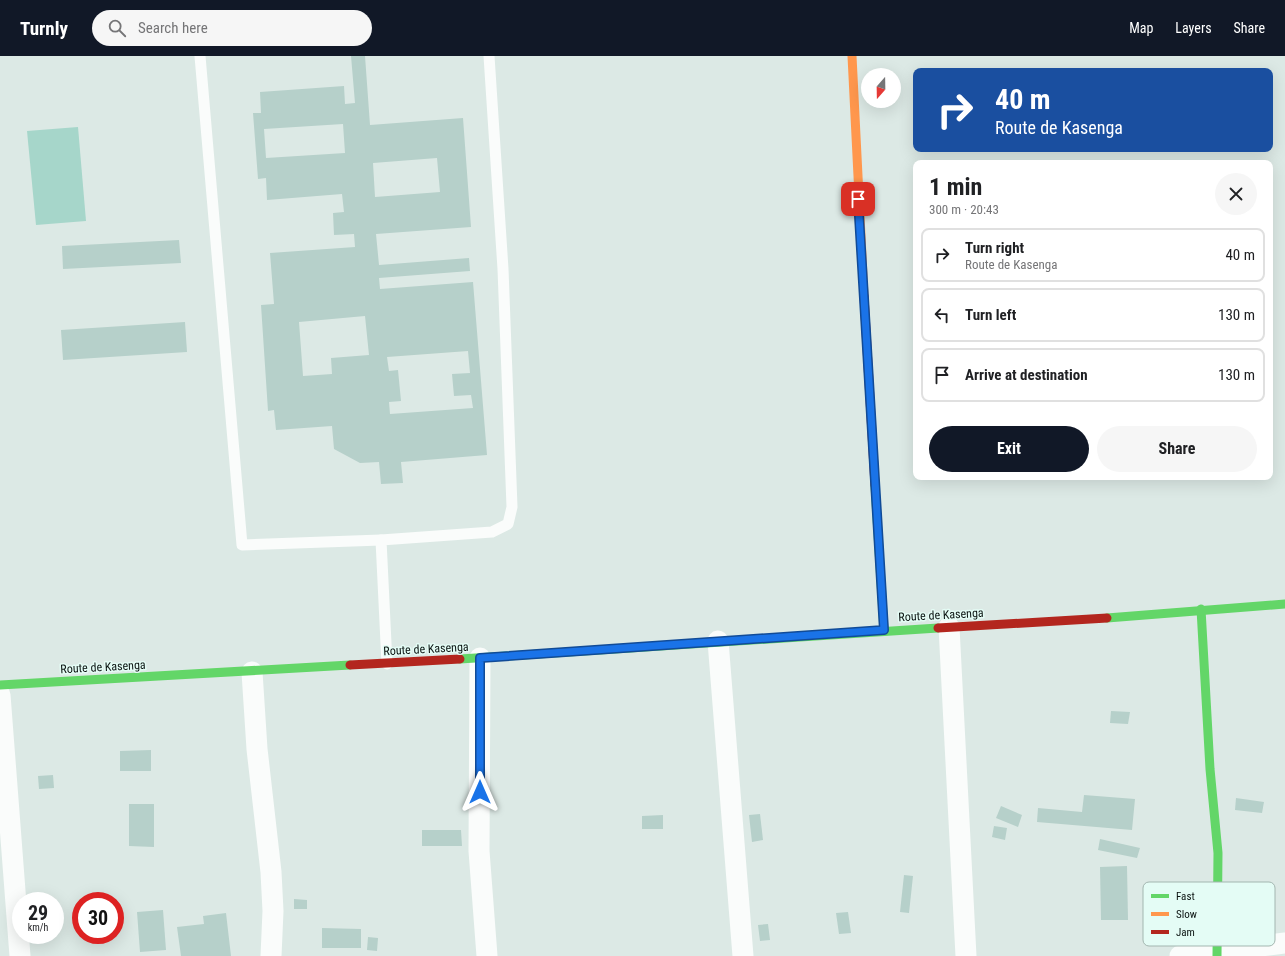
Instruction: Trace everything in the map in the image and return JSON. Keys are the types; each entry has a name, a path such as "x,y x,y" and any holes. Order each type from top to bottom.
{"main road":[{"path":"852,56 859,221 884,630"},
{"name":"Route de Kasenga","path":"0,685 387,664 884,630 1103,618 1201,609 1285,604"},
{"path":"1201,609 1210,769 1218,853 1218,882"}],"street":[{"path":"950,627 966,956"},
{"path":"718,641 743,956"},
{"path":"480,658 479,851 487,956"},
{"path":"252,672 259,776 271,872 273,911 271,956"},
{"path":"0,695 20,956"},
{"path":"1275,945 1285,943"},
{"path":"1180,956 1217,954 1266,946"}],"lane":[{"path":"200,56 242,545 381,540 492,532 508,524 512,507 503,269 489,56"},
{"path":"381,540 387,664"}],"green space":[{"path":"78,127 86,221 36,225 27,131"}],"building":[{"path":"351,56 365,56 370,125 463,118 471,227 376,234 379,265 469,258 470,271 379,278 380,289 473,282 487,455 401,462 403,483 381,484 379,462 360,463 334,449 332,426 276,430 274,410 268,411 261,305 274,304 270,253 355,247 354,234 334,235 333,213 344,212 342,194 267,200 266,178 258,179 253,113 261,113 260,92 344,86 345,104 355,103","holes":["343,124 345,153 266,158 264,129","437,158 440,192 375,197 373,163","365,316 369,355 331,358 332,374 303,376 299,322","468,351 470,373 452,374 454,396 471,395 473,408 390,414 389,402 401,401 398,370 389,371 387,357"]},
{"path":"179,240 181,263 63,269 62,246"},
{"path":"185,322 187,352 63,360 61,330"},
{"path":"1111,711 1130,712 1128,724 1110,723"},
{"path":"151,750 151,771 120,771 120,751"},
{"path":"53,775 54,788 39,789 38,776"},
{"path":"1084,795 1135,799 1132,830 1037,822 1038,808 1082,812"},
{"path":"1236,798 1264,802 1262,813 1235,810"},
{"path":"129,804 154,804 154,847 129,846"},
{"path":"1001,806 1022,815 1018,827 996,818"},
{"path":"760,814 763,840 752,842 749,815"},
{"path":"663,815 663,829 642,829 642,816"},
{"path":"994,826 1007,828 1005,840 992,837"},
{"path":"422,830 461,830 462,846 422,846"},
{"path":"1100,839 1140,848 1137,858 1098,850"},
{"path":"1127,866 1128,920 1101,920 1100,867"},
{"path":"904,875 913,876 909,913 900,912"},
{"path":"294,899 307,900 307,909 294,909"},
{"path":"163,910 166,950 140,952 137,912"},
{"path":"848,912 851,933 839,934 836,913"},
{"path":"226,913 231,956 181,956 177,927 204,924 203,916"},
{"path":"768,924 770,940 760,941 758,925"},
{"path":"322,928 361,929 361,948 322,948"},
{"path":"368,937 378,938 377,951 367,950"}],"traffic: fast":[{"path":"875,485 884,630"},
{"path":"1107,618 1285,604"},
{"path":"1201,609 1210,769 1218,853 1218,882"},
{"path":"460,659 938,628"},
{"path":"0,685 350,665"},
{"path":"1217,946 1217,956"}],"traffic: slow":[{"path":"852,56 864,296"}],"traffic: jam":[{"path":"864,296 875,485"},
{"path":"938,628 1107,618"},
{"path":"350,665 460,659"}],"route":[{"path":"480,792 480,658 884,630 858,199"}]}
